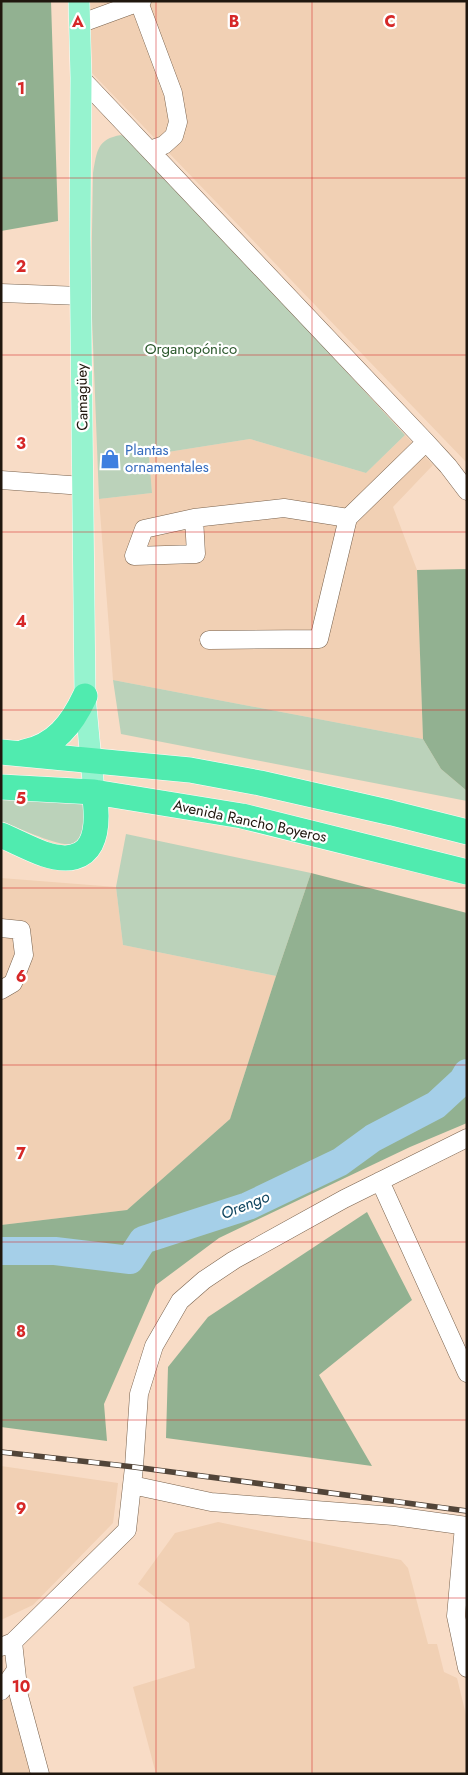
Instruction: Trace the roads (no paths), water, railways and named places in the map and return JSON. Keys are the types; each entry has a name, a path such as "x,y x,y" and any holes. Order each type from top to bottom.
{"highway":[{"path":"1,752 21,753 33,750 57,737 75,716 85,696"},
{"path":"1,752 190,770 260,783 467,832"},
{"name":"Avenida Rancho Boyeros","path":"1,787 94,792 242,816 467,872"},
{"path":"1,835 44,854 66,857 81,853 89,847 96,830 97,820 94,792"}],"main road":[{"name":"Camagüey","path":"79,1 85,696 94,792"}],"street":[{"path":"79,24 141,2 173,93 178,122 174,136 164,145 150,150"},
{"path":"81,78 426,442 467,491"},
{"path":"1,293 81,296"},
{"path":"208,640 319,639 348,518 426,442"},
{"path":"1,480 83,486"},
{"path":"194,518 284,508 348,518"},
{"path":"1,928 21,930 24,955 13,983 1,990"},
{"path":"40,1774 19,1696 16,1670 7,1645 127,1530 139,1394 154,1346 180,1301 204,1280 234,1260 344,1199 467,1138"},
{"path":"380,1181 467,1373"},
{"path":"132,1485 211,1502 394,1516 466,1526 456,1616 467,1668"},
{"path":"1,1691 16,1670"}],"waterway":[{"name":"Orengo","path":"1,1251 55,1251 130,1260 143,1240 248,1206 340,1162 373,1138 436,1105 463,1080 467,1073"}],"railway":[{"path":"1,1452 134,1467 467,1511"}],"place":[{"name":"Plantas ornamentales","path":"110,459"}],"park label":[{"name":"Organopónico","path":"191,349"}]}
